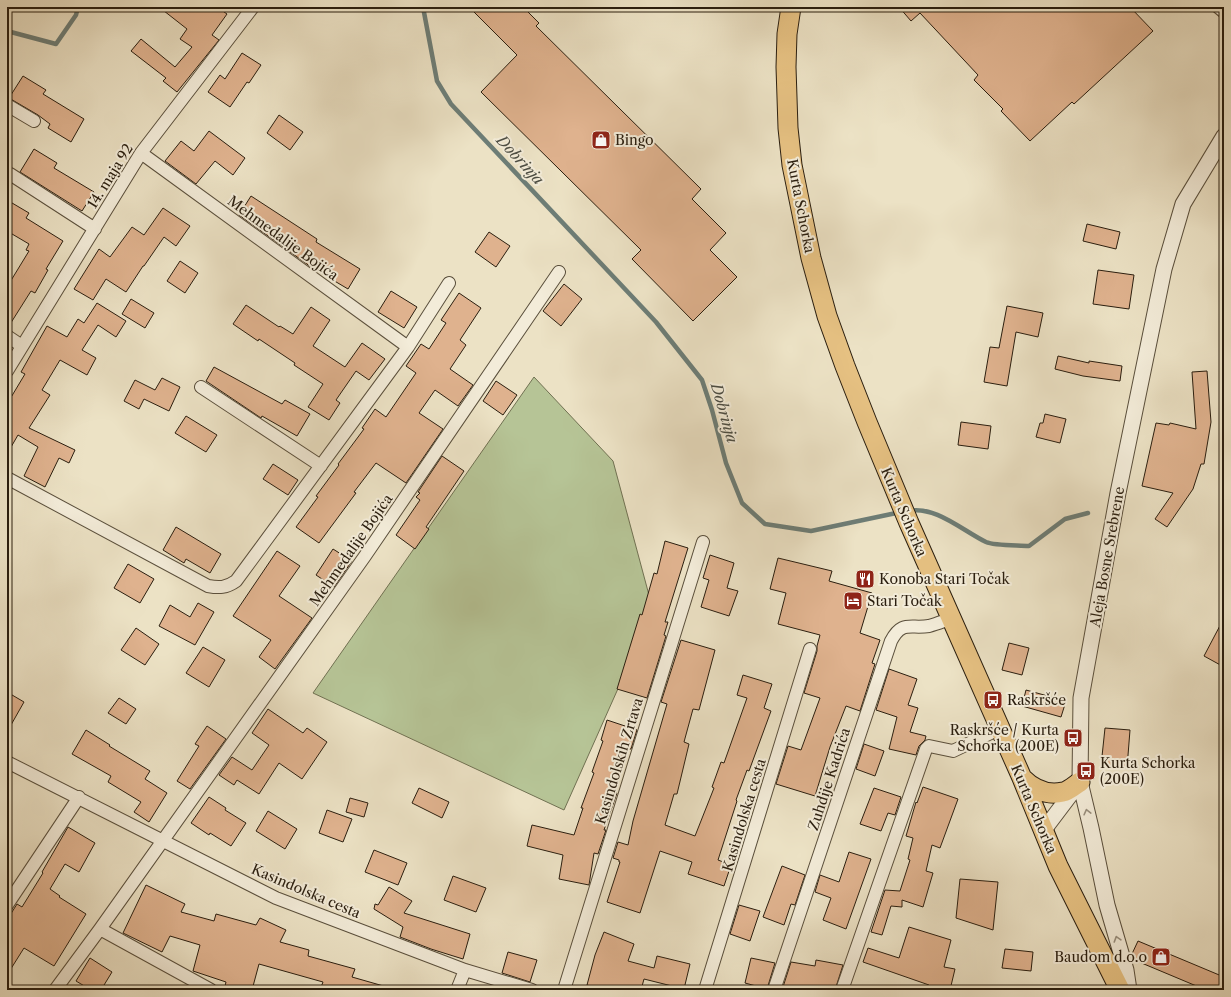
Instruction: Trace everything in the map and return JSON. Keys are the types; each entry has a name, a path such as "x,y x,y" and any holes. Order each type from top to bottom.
{"main road":[{"name":"Kurta Schorka","path":"791,7 787,34 787,54 788,128 792,165 811,258 827,316 887,472 950,619 1022,778 1058,866 1120,990"},
{"path":"1022,778 1035,789 1052,794 1064,792 1080,782"}],"street":[{"name":"14. maja 92","path":"7,372 141,153 253,7"},
{"path":"1218,7 1224,12"},
{"path":"7,105 34,121"},
{"name":"Aleja Bosne Srebrene","path":"1129,990 1126,970 1107,905 1080,782 1079,730 1081,698 1118,492 1164,270 1183,204 1224,136"},
{"name":"Mehmedalije Bojića","path":"141,153 408,347"},
{"path":"10,174 95,229"},
{"name":"Mehmedalije Bojića","path":"162,841 365,556 559,272"},
{"path":"7,478 208,586 220,588 229,586 236,582 322,466 408,347 449,283"},
{"path":"7,336 22,346"},
{"path":"201,387 322,466"},
{"name":"Kasindolskih Zrtava","path":"564,990 703,542"},
{"name":"Zuhdije Kadrića","path":"774,990 891,641 896,632 903,627 929,626 950,619"},
{"name":"Kasindolska cesta","path":"706,990 810,649"},
{"path":"842,990 926,749 929,746 933,746 953,751 999,729"},
{"name":"Kasindolska cesta","path":"7,762 79,797 162,841 276,898 465,970 532,990"},
{"path":"1043,831 1080,782"},
{"path":"7,905 79,797"},
{"path":"55,990 162,841"},
{"path":"100,929 211,990"},
{"path":"457,990 465,970"}],"green space":[{"path":"534,377 613,461 653,610 564,810 313,693"}],"building":[{"path":"159,7 217,7 227,14 212,35 219,40 177,92 163,81 166,78 131,51 141,39 175,67 192,47 180,39 187,29"},
{"path":"469,7 523,7 539,23 536,26 701,189 692,199 726,233 710,250 737,277 693,321 632,259 641,250 481,92 517,55"},
{"path":"899,7 1130,7 1153,31 1074,104 1072,102 1030,141 1001,111 1003,109 974,80 978,75 920,13 911,21"},
{"path":"242,53 261,65 230,107 208,92 220,75 225,79"},
{"path":"23,76 46,90 43,94 84,119 71,142 48,128 50,124 38,115 9,98"},
{"path":"279,115 303,132 290,150 267,133"},
{"path":"209,131 245,158 233,175 215,161 196,184 165,161 181,141 194,151"},
{"path":"34,149 57,163 54,168 94,192 82,211 20,172"},
{"path":"251,196 317,239 316,242 360,269 348,289 311,267 239,215"},
{"path":"7,200 29,213 26,218 63,241 46,269 48,270 35,293 31,291 7,329 7,287 29,251 26,250 29,244 7,231"},
{"path":"163,208 190,226 176,246 164,237 126,292 106,279 93,300 74,289 99,249 110,257 132,227 144,235"},
{"path":"1087,224 1120,232 1116,249 1083,241"},
{"path":"489,232 510,246 496,267 475,252"},
{"path":"180,261 198,273 185,293 167,281"},
{"path":"1098,270 1134,275 1129,309 1093,304"},
{"path":"564,284 582,299 561,326 543,311"},
{"path":"391,291 417,307 404,328 378,312"},
{"path":"459,293 481,308 460,340 466,345 450,369 473,385 458,406 435,390 419,413 443,429 406,483 376,463 319,543 296,527 318,497 316,496 339,465 338,464 364,429 362,428 375,409 386,417 416,373 406,366 421,344 429,349 446,323 441,320"},
{"path":"131,299 154,313 145,328 122,314"},
{"path":"97,303 126,321 116,337 98,325 82,350 96,358 87,375 60,360 42,390 50,395 29,428 75,450 69,463 59,458 45,487 24,476 38,447 18,435 7,454 7,404 25,374 21,372 47,326 67,337 78,319 84,323"},
{"path":"246,305 279,327 280,326 293,334 311,307 330,320 313,346 345,367 362,343 385,359 369,380 356,371 336,400 340,403 329,420 308,407 323,384 259,339 258,341 233,324"},
{"path":"1007,306 1043,313 1038,337 1016,332 1007,386 984,382 990,347 999,348"},
{"path":"1058,356 1089,363 1089,361 1122,366 1120,381 1083,376 1055,369"},
{"path":"214,367 282,404 285,400 310,414 297,436 262,416 261,418 206,381"},
{"path":"1207,371 1211,422 1204,464 1201,464 1193,489 1167,527 1155,519 1173,493 1142,486 1156,423 1169,425 1170,423 1196,429 1192,372"},
{"path":"162,378 180,387 169,411 144,399 139,409 124,401 135,380 155,390"},
{"path":"496,381 517,395 503,415 483,401"},
{"path":"1045,414 1066,419 1060,443 1036,437 1040,423 1043,423"},
{"path":"186,416 217,435 206,452 175,433"},
{"path":"961,422 991,426 988,449 958,445"},
{"path":"442,456 464,471 426,527 429,529 415,549 396,535 420,500 416,497 420,493 418,492"},
{"path":"273,464 298,480 288,495 263,479"},
{"path":"176,527 221,554 210,573 186,559 184,563 163,550"},
{"path":"665,541 688,548 665,622 668,622 664,635 666,636 647,698 617,689 640,614 642,615 654,573 657,574"},
{"path":"333,549 352,561 334,587 316,575"},
{"path":"277,551 300,566 279,596 312,618 275,669 259,657 271,640 233,616"},
{"path":"710,555 734,563 727,588 738,591 729,616 701,607 709,580 703,578"},
{"path":"778,558 832,571 829,581 872,593 860,633 880,640 872,663 875,664 860,711 846,706 830,747 815,796 776,784 788,746 801,750 820,698 804,693 817,651 820,635 778,624 786,593 770,589"},
{"path":"128,564 154,579 140,603 114,588"},
{"path":"198,603 214,612 195,645 159,626 170,605 190,617"},
{"path":"1224,618 1224,667 1204,656"},
{"path":"136,628 159,644 145,665 121,650"},
{"path":"681,640 715,650 699,710 693,709 684,742 689,744 677,794 674,794 665,825 695,836 714,788 712,787 721,762 724,763 747,698 737,695 743,675 772,684 764,708 771,711 749,771 747,770 736,800 737,801 718,860 731,865 724,886 688,874 692,862 660,851 640,913 607,902 620,862 619,860 613,858 618,842 628,845 633,821 667,704 661,702"},
{"path":"1009,643 1029,648 1022,675 1002,670"},
{"path":"203,647 225,660 209,687 186,673"},
{"path":"889,669 917,679 908,705 918,708 910,732 926,736 925,740 919,746 916,755 889,749 897,717 876,710"},
{"path":"1026,690 1066,701 1061,717 1022,706"},
{"path":"7,692 24,702 7,732"},
{"path":"119,698 136,709 126,724 108,713"},
{"path":"268,709 303,733 307,728 327,742 302,779 279,763 259,794 237,780 234,785 219,775 232,757 252,770 269,745 252,733"},
{"path":"607,720 637,730 631,749 628,749 612,791 617,793 604,830 606,830 598,854 594,853 589,885 559,879 563,855 527,846 532,825 574,835 583,808 581,808 594,773 592,772 603,741 601,740"},
{"path":"207,726 226,739 190,789 177,781 199,746 195,744"},
{"path":"1105,728 1130,730 1127,768 1101,766"},
{"path":"86,730 150,771 145,779 167,793 149,822 134,812 141,802 108,782 111,776 72,754"},
{"path":"864,744 884,751 875,776 856,769"},
{"path":"923,787 958,799 940,848 932,845 926,871 933,873 923,907 902,900 902,907 891,906 882,935 871,932 885,890 900,891 910,860 908,859 913,838 906,836 916,802 917,803"},
{"path":"419,788 449,802 442,818 412,803"},
{"path":"874,788 901,797 895,815 888,813 881,831 860,824"},
{"path":"209,797 226,808 225,810 246,823 231,846 210,833 209,835 191,823"},
{"path":"350,798 368,803 364,817 346,812"},
{"path":"327,810 352,819 343,842 319,833"},
{"path":"268,811 297,829 285,849 256,831"},
{"path":"68,827 95,843 79,872 65,864 50,889 60,896 59,897 86,914 54,966 24,948 7,975 7,920 17,904 22,907 43,873 42,872"},
{"path":"374,850 407,863 398,885 365,872"},
{"path":"849,852 871,859 846,929 823,920 831,898 815,892 820,875 839,882"},
{"path":"782,866 805,875 795,905 791,904 784,925 763,917"},
{"path":"453,876 486,888 476,912 444,900"},
{"path":"960,879 998,882 993,930 956,918"},
{"path":"146,885 185,904 181,912 214,921 216,914 256,925 260,918 286,930 280,942 309,950 308,956 355,969 352,977 387,987 386,990 331,990 321,987 323,982 259,964 252,990 224,990 226,982 193,971 200,945 170,936 162,952 123,933"},
{"path":"389,887 412,901 404,913 470,934 463,959 400,937 403,927 374,909 375,904 378,905"},
{"path":"739,905 760,911 750,941 730,934"},
{"path":"909,927 951,940 944,967 955,969 950,990 928,990 929,985 863,962 868,948 899,958"},
{"path":"604,932 634,944 628,961 654,968 657,956 690,964 684,989 644,979 641,990 605,990 587,985 595,955"},
{"path":"1138,941 1224,977 1224,990 1206,990 1132,959 1131,956"},
{"path":"1005,949 1033,952 1031,971 1002,968"},
{"path":"508,952 537,960 530,982 502,973"},
{"path":"90,958 112,972 101,990 91,990 76,981"},
{"path":"751,958 775,963 767,989 745,983"},
{"path":"816,960 843,965 835,990 800,990 783,987 791,962 815,966"}],"waterway":[{"name":"Dobrinja","path":"7,31 56,44 76,15 78,7"},
{"name":"Dobrinja","path":"423,7 437,81 451,104 656,322 702,380 712,410 726,463 742,503 765,524 811,531 901,512"},
{"name":"Dobrinja","path":"908,511 918,510 938,515 986,542 1001,545 1029,546 1065,519 1088,513"}],"place":[{"name":"Bingo","path":"601,140"},
{"name":"Konoba Stari Točak","path":"865,579"},
{"name":"Stari Točak","path":"853,601"},
{"name":"Raskršće","path":"993,700"},
{"name":"Raskršće / Kurta Schorka (200E)","path":"1073,738"},
{"name":"Kurta Schorka (200E)","path":"1086,771"},
{"name":"Baudom d.o.o","path":"1161,957"}]}
